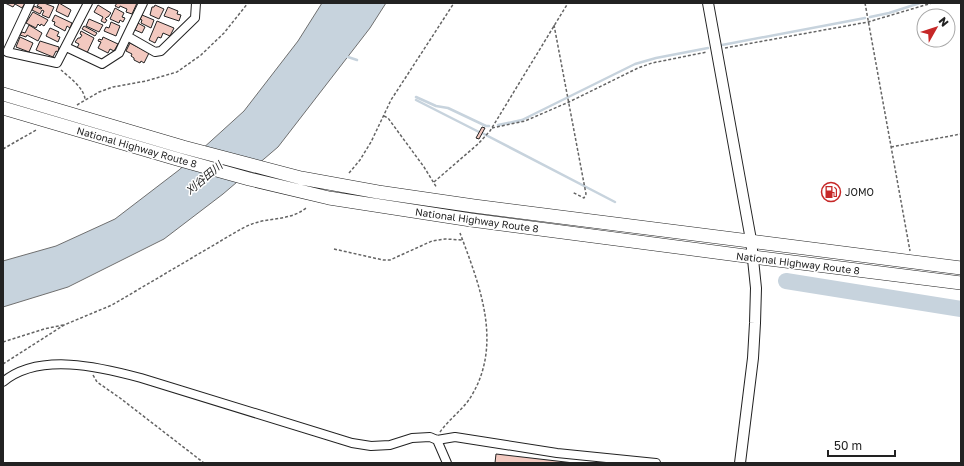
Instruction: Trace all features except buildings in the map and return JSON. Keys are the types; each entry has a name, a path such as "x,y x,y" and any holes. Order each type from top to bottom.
{"highway":[{"name":"National Highway Route 8","path":"3,94 183,147 301,178 378,192 459,204 751,240 961,268"},
{"name":"National Highway Route 8","path":"3,108 177,159 329,198 405,210 753,257 961,283"}],"street":[{"path":"30,3 7,52 57,63 88,3"},
{"path":"66,47 102,64 119,54 143,3"},
{"path":"127,36 155,52 161,51 195,18 196,3"},
{"path":"708,3 751,240 756,288 755,323 740,463"},
{"path":"5,380 17,373 50,365 90,366 141,378 352,443 370,446 390,445 412,438 430,437 437,440 455,438 557,453 656,463"},
{"path":"437,440 447,463"}],"path":[{"path":"75,106 99,92 113,87 146,81 177,72 201,55 224,33 248,3"},
{"path":"349,173 360,160 371,142 391,100 454,3"},
{"path":"434,182 482,141 490,131 568,3"},
{"path":"864,3 911,262"},
{"path":"554,25 586,194 584,198 572,192"},
{"path":"57,63 79,88 85,100"},
{"path":"384,116 388,118 437,188"},
{"path":"3,149 36,130"},
{"path":"891,147 961,134"},
{"path":"3,364 64,325 112,305 246,226 300,214 306,208"},
{"path":"437,440 440,431 472,396 480,380 485,363 487,344 484,306 480,287 460,233"},
{"path":"334,249 383,260 390,260 432,241 445,239 463,240"},
{"path":"3,342 44,329 64,325"},
{"path":"90,366 97,382 204,463"}],"water":[{"name":"刈谷田川","path":"322,3 386,3 370,28 278,147 223,194 164,239 68,287 3,307 3,261 56,246 115,219 179,170 244,111 298,41"}],"waterway":[{"path":"870,17 889,13 920,3"},
{"path":"722,45 865,18"},
{"path":"498,125 522,120 635,64 656,58 708,48"},
{"path":"345,56 357,60"},
{"path":"416,97 436,106 448,108 486,126 489,126"},
{"path":"416,100 479,132"},
{"path":"482,133 615,202"},
{"path":"786,281 961,309"}],"place":[{"name":"JOMO","path":"831,192"}]}
